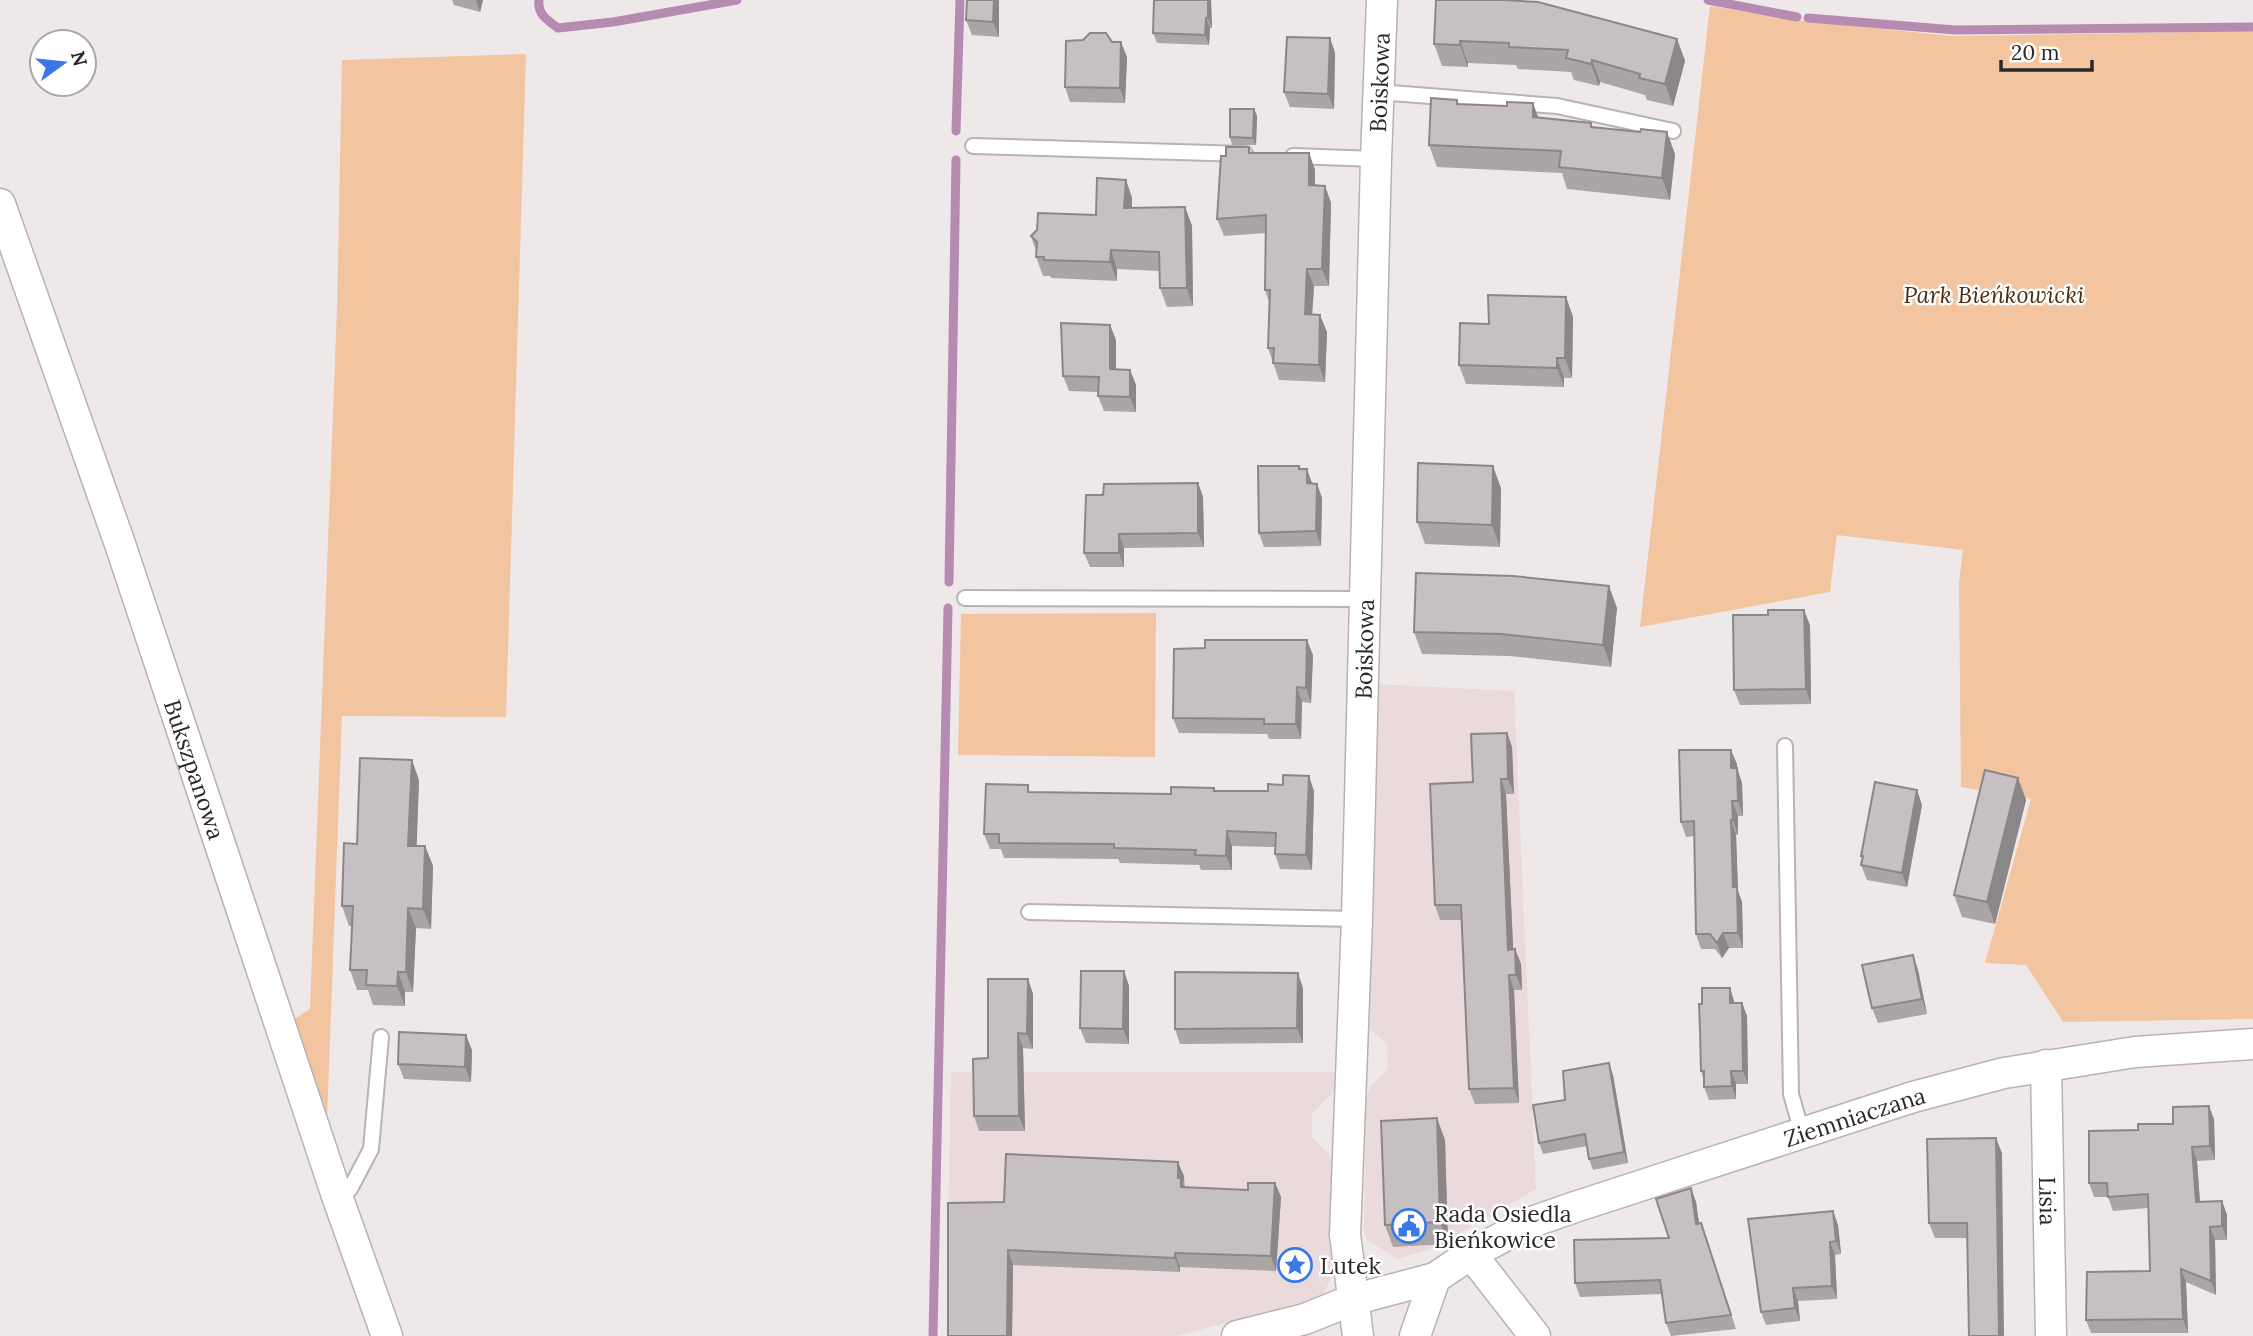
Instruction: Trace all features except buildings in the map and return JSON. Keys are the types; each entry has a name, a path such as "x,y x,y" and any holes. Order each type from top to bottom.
{"street":[{"name":"Boiskowa","path":"1358,1336 1345,1236 1357,919 1382,0"},
{"name":"Bukszpanowa","path":"0,204 120,544 337,1196 387,1336"},
{"name":"Ziemniaczana","path":"1237,1336 1305,1319 1352,1300 1435,1278 1471,1254 1530,1223 1913,1097 2046,1065 2135,1052 2253,1044"},
{"name":"Lisia","path":"2046,1065 2051,1336"},
{"path":"1471,1254 1535,1336"},
{"path":"1415,1336 1435,1278"}],"lane":[{"path":"1378,92 1556,106 1674,131"},
{"path":"973,146 1256,155"},
{"path":"1283,156 1376,159"},
{"path":"965,598 1365,599"},
{"path":"1785,746 1791,1094 1802,1133"},
{"path":"1029,912 1357,919"},
{"path":"337,1196 350,1189 371,1149 381,1037"}],"shaded area":[{"path":"1375,684 1514,691 1536,1189 1460,1233 1448,1244 1397,1259 1366,1239 1364,1228 1366,1098 1372,1085 1388,1069 1387,1045 1363,1022"},
{"path":"951,1072 1335,1072 1334,1091 1312,1114 1312,1137 1334,1160 1330,1280 1322,1297 1177,1336 947,1336"}],"green space":[{"name":"Park Bieńkowicki","path":"1710,6 1795,20 1952,36 2253,31 2253,1019 2063,1022 2026,965 1985,963 2031,799 1961,787 1959,582 1963,550 1837,535 1830,592 1640,627"},
{"path":"526,54 506,717 342,716 327,1120 293,1020 310,1009 337,310 342,60"},
{"path":"1156,613 1155,757 958,755 961,614"}],"waterway":[{"path":"539,0 541,13 558,28 613,22 737,0"},
{"path":"956,131 960,0"},
{"path":"1708,0 1797,17"},
{"path":"1808,18 1955,30 2253,27"},
{"path":"949,582 956,160"},
{"path":"933,1336 948,608"}],"place":[{"name":"Rada Osiedla Bieńkowice","path":"1409,1226"},
{"name":"Lutek","path":"1295,1265"}]}
